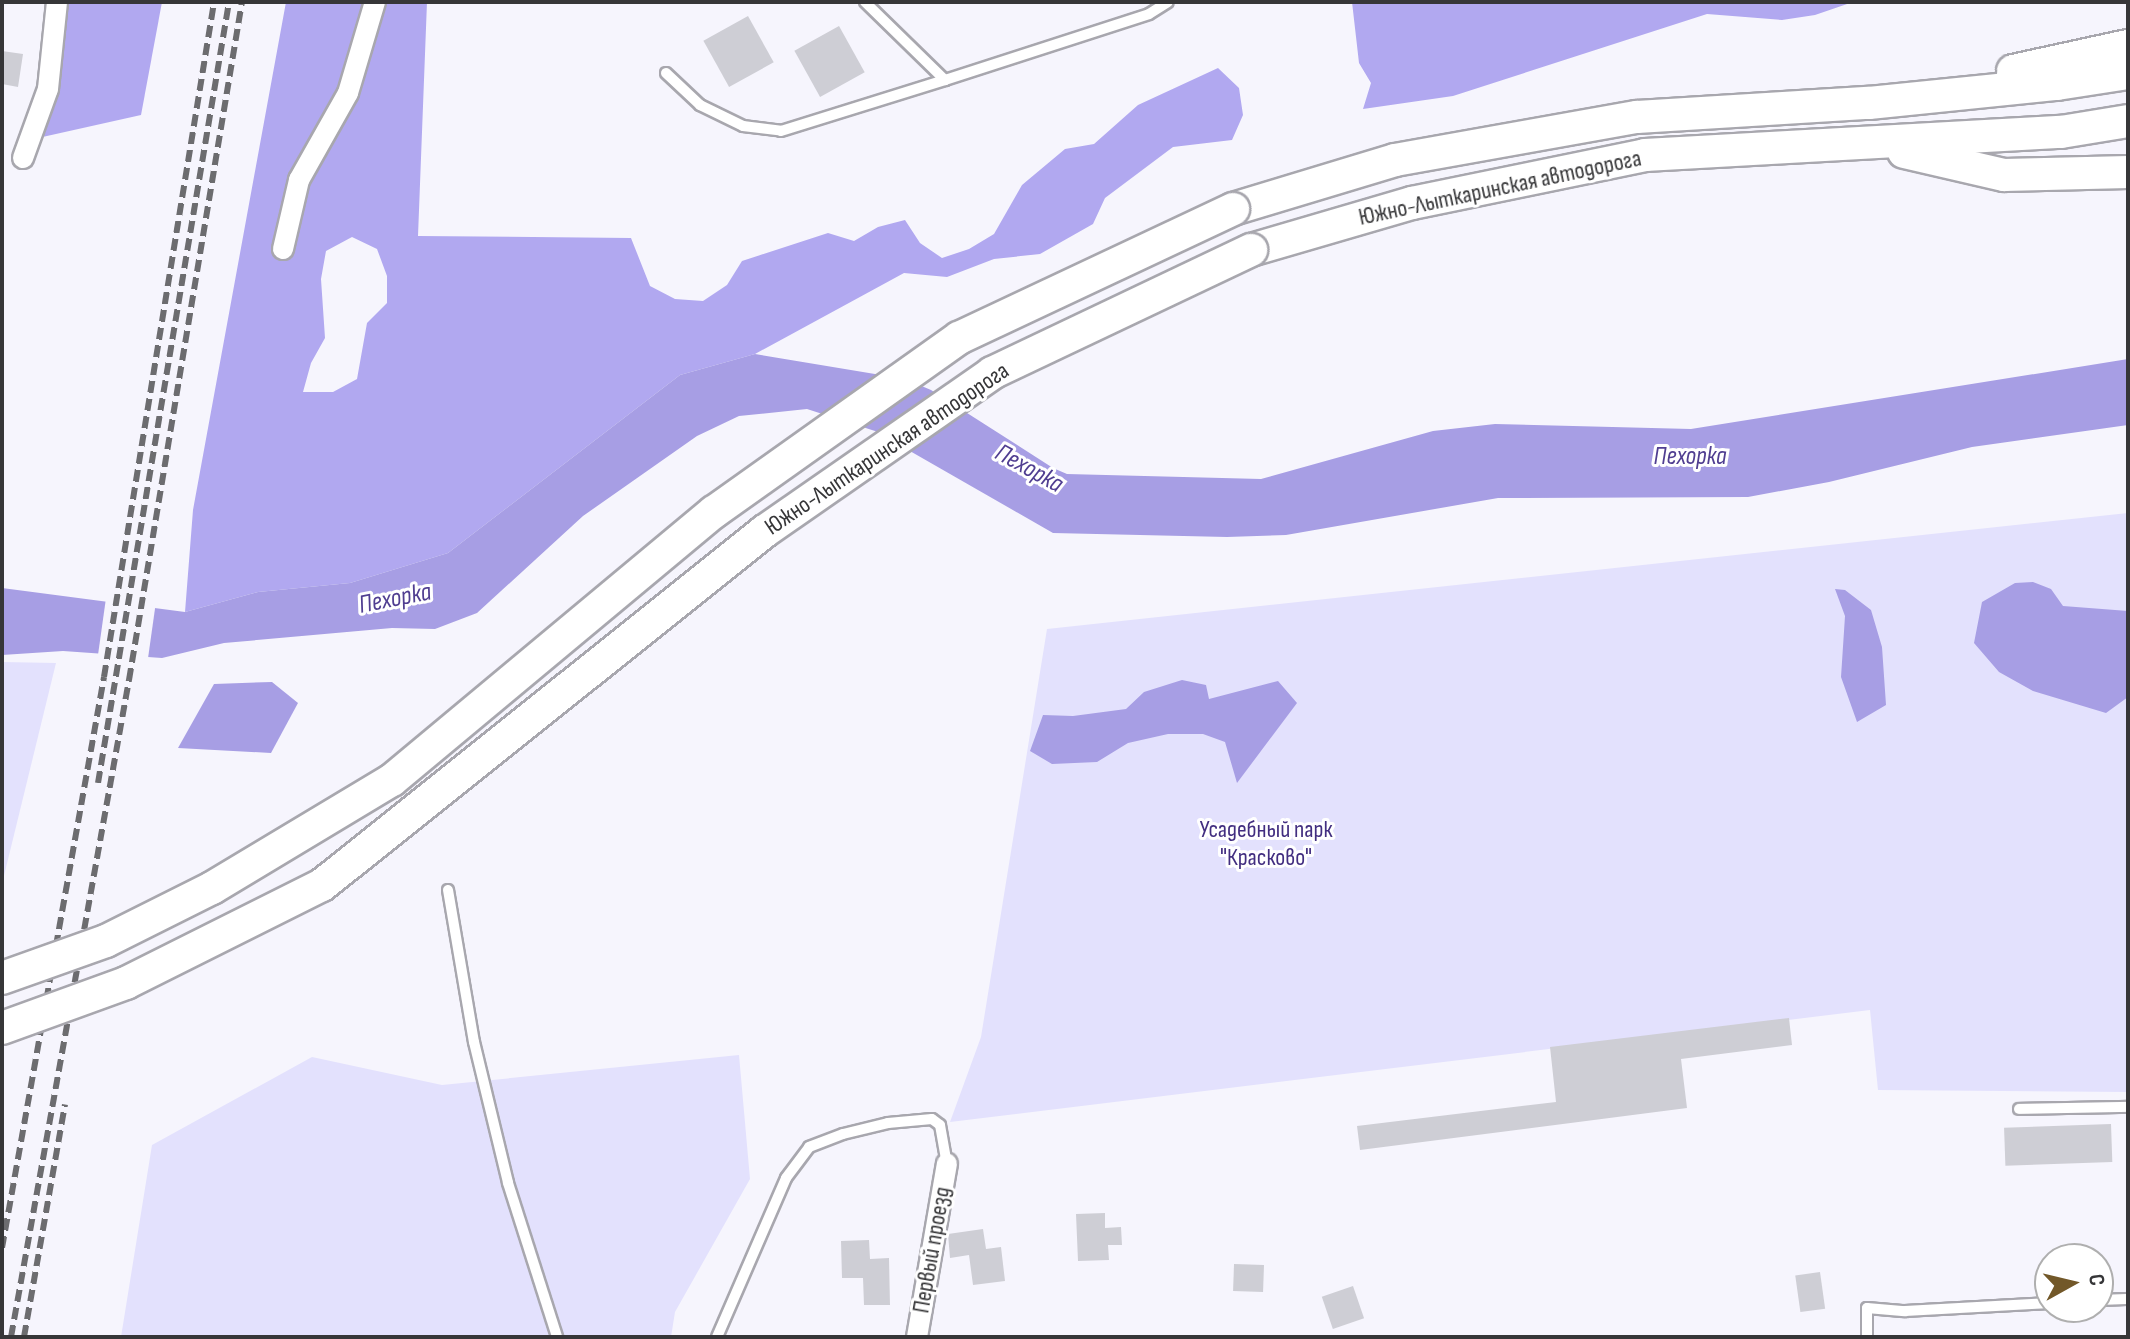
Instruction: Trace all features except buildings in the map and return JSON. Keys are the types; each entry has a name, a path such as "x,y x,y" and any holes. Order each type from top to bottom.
{"main road":[{"path":"1869,103 2128,46"},
{"name":"Южно-Лыткаринская автодорога","path":"2,978 106,941 212,888 392,780 714,512 959,338 1233,209 1395,160 1637,117 1869,103 2057,84 2128,73"},
{"name":"Южно-Лыткаринская автодорога","path":"2,1028 126,983 322,885 765,531 980,382 1251,250 1412,203 1645,155 2061,132 2128,121"},
{"path":"1869,143 2004,175 2128,172"}],"street":[{"path":"23,158 48,89 57,2"},
{"path":"283,249 299,180 348,93 375,2"},
{"name":"Первый проезд","path":"917,1337 947,1164"}],"lane":[{"path":"865,2 945,80"},
{"path":"666,73 700,105 743,126 781,131 1149,14 1168,2"},
{"path":"448,890 477,1056 508,1183 557,1337"},
{"path":"2019,1109 2128,1107"},
{"path":"717,1337 786,1178 809,1147 873,1127 932,1119 940,1125 947,1164"},
{"path":"1867,1337 1867,1308 1905,1311 2034,1304"}],"green space":[{"name":"Усадебный парк \"Красково\"","path":"2128,513 2128,1092 1878,1090 1870,1010 950,1122 981,1037 1047,629"},
{"path":"2,662 56,663 2,884"},
{"path":"739,1055 750,1179 675,1312 671,1337 121,1337 152,1145 312,1057 442,1085"}],"shaded area":[{"path":"57,2 162,2 141,115 38,138"},
{"path":"286,2 427,2 418,236 631,238 650,286 675,299 703,301 727,285 742,261 828,233 854,241 878,227 905,220 920,243 942,258 969,249 994,234 1022,185 1065,149 1094,144 1138,105 1218,68 1239,88 1243,115 1232,140 1173,147 1105,198 1093,224 1040,254 994,259 947,277 904,273 755,354 680,375 448,553 350,583 258,592 185,612 193,510","holes":["352,237 377,249 387,276 387,303 367,323 357,379 333,392 303,392 311,363 325,338 321,279 326,251"]},
{"path":"1352,2 1853,2 1815,15 1782,20 1707,14 1453,96 1363,109 1371,83 1359,63"}],"water":[{"name":"Пехорка","path":"755,354 905,379 931,390 1067,474 1261,479 1433,431 1495,424 1691,429 2128,359 2128,425 1972,447 1829,482 1748,497 1498,498 1286,535 1227,537 1053,533 875,431 807,409 739,416 697,436 583,516 477,613 435,629 392,628 224,643 162,658 63,651 2,655 2,588 185,612 258,592 350,583 448,553 680,375"},
{"path":"2033,582 2051,589 2063,606 2128,611 2128,697 2106,713 2033,691 1999,672 1974,643 1982,602 2015,583"},
{"path":"1835,589 1845,590 1871,610 1882,647 1886,705 1857,722 1841,677 1845,616"},
{"path":"1182,680 1206,685 1209,699 1278,681 1297,703 1237,783 1225,742 1203,734 1168,734 1128,743 1097,762 1052,764 1030,751 1043,715 1073,716 1126,709 1144,692"},
{"path":"272,682 298,703 271,753 178,748 214,684"}],"pier":[{"path":"106,598 156,605 147,664 98,657"}],"railway":[{"path":"2,1248 104,677 214,2"},
{"path":"98,783 229,2"},
{"path":"11,1337 129,680 242,2"},
{"path":"24,1337 65,1105"}]}
